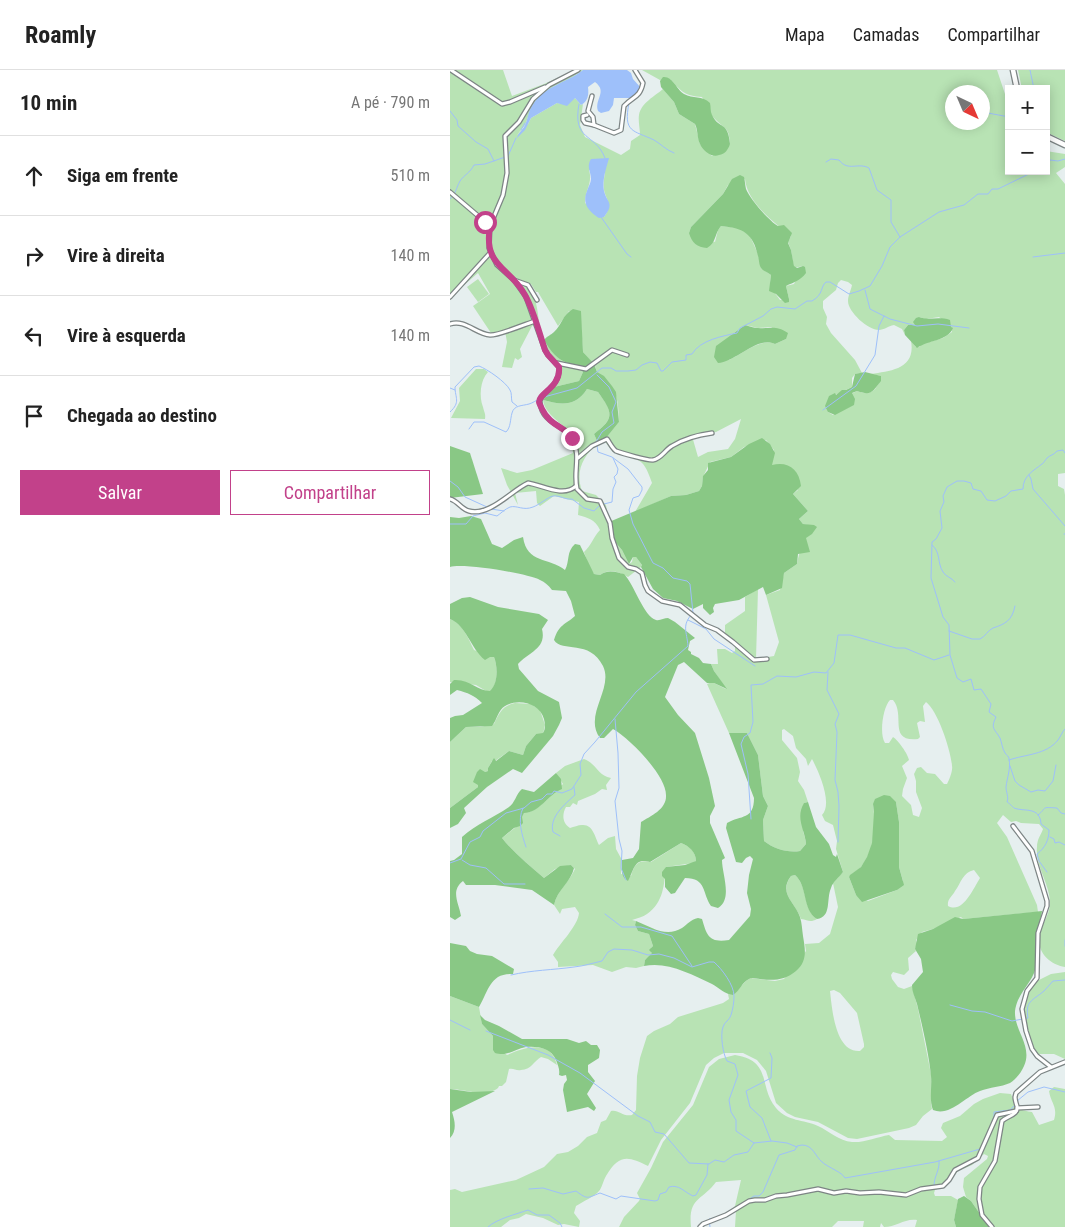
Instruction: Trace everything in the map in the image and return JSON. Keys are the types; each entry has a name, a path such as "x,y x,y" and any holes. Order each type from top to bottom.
{"main road":[{"path":"1013,70 1015,85"},
{"path":"1050,138 1065,145"}],"street":[{"path":"452,70 502,104 549,85 578,70"},
{"path":"587,114 583,116 584,123 614,133 621,130 624,106 637,96 641,91 643,83 634,70"},
{"path":"549,85 531,102 519,122 505,136 504,146 508,166 504,191 490,226 490,253 497,265 514,280 526,297 545,350 557,363 586,369 612,350 627,355"},
{"path":"592,96 588,111 593,117 594,125"},
{"path":"450,192 490,226"},
{"path":"450,297 490,253"},
{"path":"514,280 528,285 537,300"},
{"path":"450,324 457,322 492,336 535,321"},
{"path":"557,363 559,370 558,378 554,385 540,398 539,402 549,421 571,436 578,458 576,486 586,499 600,502 610,524 612,538 619,558 628,567 642,573 648,590 662,601 680,605 705,625 717,630 754,660 767,659"},
{"path":"578,458 592,446 607,439 612,447 619,452 646,460 655,460 669,448 686,438 712,433"},
{"path":"450,499 468,511 476,512 499,503 528,484 566,491 572,490 576,486"},
{"path":"1013,826 1032,851 1047,901 1038,933 1037,978 1027,991 1022,1011 1032,1049 1037,1056 1051,1066"},
{"path":"1017,1110 1016,1093 1040,1072 1065,1062"},
{"path":"700,1227 726,1215 749,1201 765,1200 776,1196 818,1189 834,1193 846,1191 906,1195 912,1194 921,1188 943,1186 955,1170 978,1158 997,1115 1038,1107"},
{"path":"992,1227 980,1211 980,1191 995,1161 1002,1121 1013,1115 1017,1110"}],"green space":[{"path":"450,70 503,70 512,96 575,70 583,70 553,87 532,106 525,125 517,135 531,118 557,103 563,104 575,98 581,105 583,104 580,125 585,137 621,155 630,149 631,141 640,135 639,117 642,107 663,89 674,102 679,114 695,124 700,144 712,156 730,144 729,138 726,129 712,116 702,97 688,94 670,79 660,80 642,70 997,70 1005,94 1005,175 1050,175 1050,152 1065,154 1065,167 1056,173 1065,184 1065,473 1058,474 1058,486 1064,489 1065,495 1065,967 1048,959 1039,945 1040,932 1050,907 1048,889 1037,854 1038,842 1043,829 1039,824 1011,822 1003,815 997,823 1007,837 1037,905 1038,912 963,919 961,917 922,932 916,940 916,951 908,958 909,970 904,975 893,972 891,975 898,987 904,989 912,986 931,1074 932,1109 916,1125 857,1139 848,1138 818,1122 795,1117 787,1113 776,1103 766,1071 757,1060 743,1053 724,1053 706,1065 690,1103 661,1140 648,1166 635,1160 624,1159 620,1161 611,1169 599,1191 576,1206 574,1213 580,1221 579,1227 564,1224 558,1225 543,1218 526,1214 510,1220 501,1227 450,1227 450,1190 455,1189 462,1192 516,1180 544,1167 557,1154 568,1152 587,1137 597,1133 601,1122 606,1120 611,1111 632,1115 636,1110 637,1076 647,1036 670,1024 678,1017 723,1003 729,999 728,994 733,995 751,978 775,981 784,979 806,951 805,944 819,943 830,934 838,907 833,883 843,872 836,849 837,841 833,825 825,821 822,815 825,810 826,796 818,772 812,759 808,766 806,759 796,748 793,736 784,729 782,730 782,740 797,758 800,772 798,781 804,790 808,802 804,803 803,831 806,844 800,851 786,851 764,841 763,820 768,806 763,796 758,755 747,733 729,733 707,684 712,682 726,689 711,664 718,664 717,649 725,649 732,653 735,651 735,644 725,634 725,625 745,611 745,597 758,589 756,659 774,656 779,642 766,595 780,590 784,573 797,564 808,525 803,524 799,519 808,511 793,494 798,490 771,466 774,450 766,440 744,447 731,457 710,462 699,491 686,495 671,496 635,512 652,483 642,463 634,458 613,452 606,443 605,439 619,422 617,399 609,383 597,372 595,366 583,352 580,311 569,311 558,326 538,292 536,292 531,284 516,278 530,290 534,297 540,328 547,345 561,360 576,366 583,372 579,381 554,387 558,370 546,356 534,325 520,349 522,357 518,360 515,358 512,368 502,367 507,342 505,331 496,335 491,333 473,306 490,294 478,273 450,300","holes":["589,170 605,173 604,188 608,209 604,217 585,203 590,175","745,179 747,188 756,204 791,236 788,242 794,268 803,266 794,284 786,286 789,299 780,300 773,291 770,284 771,275 761,268 758,254 750,236 740,228 721,226 715,242 689,233 691,227 723,194 728,185","841,280 852,285 848,297 851,310 864,324 875,329 879,330 894,325 902,329 905,335 904,330 908,325 916,325 919,317 926,319 939,317 951,327 952,332 943,338 922,344 919,347 916,347 911,341 912,350 910,358 906,363 894,370 871,374 881,376 875,389 866,393 857,391 851,394 853,405 833,415 828,412 835,395 852,387 852,378 855,374 862,373 855,360 831,333 826,324 827,317 823,308 823,301 836,290","745,325 758,328 771,327 786,339 775,344 770,342 758,344 729,360 731,335","741,419 735,439 728,449 708,452 698,457 692,436 716,432","890,700 893,700 897,706 900,732 903,736 909,739 918,739 920,737 917,723 920,721 925,722 923,706 926,702 939,722 951,759 951,775 947,784 944,784 935,774 927,773 921,767 917,768 914,774 916,792 922,808 919,817 913,815 911,805 902,796 907,778 902,766 909,760 908,757 893,737 889,743 885,743 883,739 882,727 885,708","896,802 899,822 899,867 903,881 897,890 868,901 856,895 849,877 861,867 872,845 874,829 873,804","974,870 980,878 971,894 958,907 948,906 949,900 967,873","834,990 840,993 857,1013 864,1044 860,1051 852,1050 845,1045 840,1037 836,1028 830,991"]},
{"path":"1018,70 1065,70 1065,141 1050,134 1050,85 1021,85"},
{"path":"663,77 672,81 684,94 704,99 710,103 712,115 725,128 729,136 730,144 725,153 714,156 701,147 695,124 679,114 674,102 661,87 660,81"},
{"path":"740,175 744,177 746,189 760,209 778,226 784,225 792,233 788,243 794,266 797,268 805,267 806,273 799,280 786,286 789,302 785,303 776,294 769,291 771,275 761,268 756,248 746,233 735,228 721,226 714,241 707,248 695,244 690,236 691,227 723,194 732,179"},
{"path":"478,279 489,294 478,302 467,287"},
{"path":"573,309 581,311 583,352 594,364 597,372 604,376 616,392 619,422 606,438 598,443 594,434 606,424 610,415 607,405 598,392 587,389 578,399 568,403 543,400 554,387 579,381 583,372 576,366 557,357 544,340 557,329 567,314"},
{"path":"919,317 950,320 951,327 953,328 942,338 917,348 905,335 904,330 908,325 915,325 913,322"},
{"path":"745,325 756,328 776,328 788,333 786,339 775,344 761,343 725,362 718,363 714,357 716,346"},
{"path":"476,369 484,369 488,372 483,379 481,389 485,419 451,418 460,401 459,388"},
{"path":"865,372 881,376 881,381 869,393 857,391 852,393 855,399 854,405 835,415 828,412 825,406 829,396 835,393 836,395 842,390 852,387 855,374"},
{"path":"587,389 598,392 607,405 610,414 606,423 594,434 598,443 584,459 580,470 580,484 582,491 596,495 606,505 615,542 622,550 629,564 632,562 633,557 636,557 642,565 628,577 614,572 600,575 594,574 590,569 584,552 600,530 593,521 578,515 579,502 554,496 540,506 537,503 536,491 515,493 518,505 507,485 501,468 517,473 532,470 573,453 570,434 550,414 543,400 556,403 573,402 583,395"},
{"path":"762,438 770,444 775,453 772,465 788,465 798,475 801,486 793,494 808,511 799,519 803,524 817,527 806,538 810,552 798,554 797,564 784,573 782,588 766,595 763,587 739,600 715,604 714,612 710,615 703,608 703,604 693,609 677,601 663,598 653,589 641,567 642,565 636,557 633,557 629,564 622,550 615,542 609,522 671,496 686,495 699,491 702,486 703,476 708,470 708,463 731,457 749,444"},
{"path":"450,446 470,453 483,494 450,498"},
{"path":"471,516 481,519 492,544 502,548 514,540 523,537 525,546 534,556 565,570 572,547 575,544 580,545 594,574 600,575 612,572 624,574 643,607 652,618 657,620 668,618 695,638 690,641 688,650 703,663 711,664 727,689 714,683 707,683 684,662 678,665 665,697 678,715 695,733 709,778 715,806 710,816 710,823 725,858 722,860 726,893 725,899 718,908 711,906 701,883 692,879 685,878 675,893 671,894 665,887 665,879 662,876 662,872 666,867 685,865 696,861 692,850 681,843 650,862 641,861 633,869 628,881 625,879 622,872 622,860 633,858 639,849 641,822 658,812 664,804 666,795 664,787 646,758 628,740 613,729 604,738 600,738 595,720 605,684 603,666 591,652 563,646 554,640 560,628 575,616 566,591 552,590 542,581 522,574 468,566 450,567 450,517"},
{"path":"470,597 498,607 539,614 548,620 542,629 543,636 539,646 518,664 519,669 538,691 559,702 562,718 553,736 522,773 513,769 487,787 464,808 466,813 458,824 450,828 450,808 478,787 473,782 477,772 480,769 485,772 488,771 494,758 496,761 509,751 523,755 526,746 536,734 543,733 545,728 544,719 538,709 522,702 516,702 503,708 492,726 466,727 450,742 450,718 463,715 482,703 471,695 457,690 450,695 450,684 454,680 460,680 490,691 495,684 496,666 494,657 485,660 461,627 450,619 450,604 462,598"},
{"path":"450,619 462,628 474,650 494,657 497,675 491,691 486,691 476,685 450,682"},
{"path":"515,703 531,704 540,710 545,725 543,734 536,734 526,746 523,755 509,751 495,761 492,761 478,787 450,808 450,742 466,727 494,724 502,710"},
{"path":"729,733 747,733 758,755 763,796 768,806 763,820 764,841 781,850 800,851 806,844 800,814 804,803 808,802 816,827 829,844 833,855 836,857 837,854 843,872 832,886 825,915 817,919 809,910 799,880 795,875 791,876 786,887 789,897 801,919 805,950 804,959 800,967 792,974 770,980 750,978 733,995 679,969 661,965 644,966 645,960 652,953 649,950 653,946 649,934 638,931 635,925 636,921 664,932 670,932 682,928 698,918 702,919 707,934 710,937 722,941 729,940 750,916 751,909 747,893 753,859 750,856 742,863 736,862 726,828 727,823 746,816 752,810 754,798"},
{"path":"584,759 603,775 611,778 606,785 607,790 602,789 578,801 577,805 573,803 570,807 566,807 563,815 564,821 570,828 580,825 589,827 599,845 608,838 615,836 616,849 622,860 621,874 631,876 640,862 651,862 681,843 692,849 696,857 696,861 693,863 666,867 665,880 657,904 645,915 632,920 636,921 635,925 638,931 649,934 653,946 651,948 652,955 645,960 644,966 636,968 626,967 612,972 593,965 558,967 558,962 553,955 576,923 579,913 575,907 562,909 560,914 554,905 558,895 575,869 571,865 555,869 544,878 502,838 516,827 524,813 540,806 563,784 556,773 565,766"},
{"path":"556,773 561,779 562,789 552,795 540,807 524,813 522,817 523,823 502,838 544,878 560,866 571,865 574,868 554,905 532,890 495,885 466,885 463,881 456,893 461,916 455,920 450,917 450,861 462,854 462,837 473,828 509,807 522,789 534,792"},
{"path":"884,795 890,796 896,802 899,822 899,867 904,885 897,890 862,902 856,895 849,877 861,867 867,857 872,843 873,804 875,799"},
{"path":"795,875 802,885 809,910 817,919 813,921 801,919 787,893 787,882 791,876"},
{"path":"1042,911 1036,937 1036,967 1016,1005 1015,1011 1015,1018 1026,1052 1023,1069 1010,1083 980,1091 946,1111 933,1110 929,1058 912,988 912,985 923,972 921,959 915,949 918,934 933,929 955,917 963,919"},
{"path":"450,943 466,946 470,951 477,954 492,956 514,969 513,974 499,976 491,984 479,1007 450,996"},
{"path":"1065,972 1065,1059 1054,1054 1037,1054 1034,1052 1023,1010 1027,995 1035,982 1051,974"},
{"path":"450,996 479,1007 482,1024 493,1036 493,1045 507,1055 529,1048 543,1048 554,1057 557,1065 541,1057 527,1069 509,1069 506,1082 493,1091 481,1093 450,1089"},
{"path":"480,1015 485,1020 522,1039 567,1039 579,1043 586,1041 591,1045 597,1045 600,1050 599,1058 588,1065 588,1072 595,1081 587,1094 596,1108 594,1111 588,1107 567,1112 563,1090 567,1080 566,1075 559,1075 556,1060 547,1050 526,1047 507,1053 495,1053 493,1050 493,1036 482,1024"},
{"path":"735,1055 747,1058 760,1069 767,1092 781,1113 818,1126 838,1138 852,1142 866,1141 889,1135 895,1140 942,1141 947,1137 941,1128 943,1123 960,1116 983,1099 1000,1093 1011,1094 1017,1108 1032,1112 1039,1125 1054,1120 1055,1108 1049,1091 1054,1087 1065,1089 1065,1227 989,1227 971,1201 966,1197 963,1187 964,1178 987,1159 988,1156 984,1154 972,1165 958,1171 946,1185 935,1190 935,1196 951,1196 958,1200 954,1220 956,1227 915,1227 917,1220 913,1220 884,1227 881,1223 880,1227 863,1227 864,1221 838,1221 832,1227 735,1227 736,1211 729,1212 735,1206 741,1180 716,1182 694,1205 691,1227 619,1227 624,1217 639,1201 637,1193 663,1142 693,1105 709,1067 719,1059"},
{"path":"450,1089 471,1092 495,1091 452,1112 455,1122 450,1138"},
{"path":"964,1196 971,1201 989,1227 956,1227 954,1220 958,1199"}],"water":[{"path":"583,70 627,70 641,88 633,98 614,98 613,105 609,111 601,113 597,107 601,92 595,82 588,87 588,98 581,105 575,98 567,106 557,103 531,118 525,130 517,138 537,99 549,89"},
{"path":"609,158 605,174 604,191 610,206 604,217 599,218 589,210 585,199 591,182 589,164 591,159"}],"waterway":[{"path":"1030,70 1033,85"},
{"path":"629,103 627,120 631,129 654,140 674,153"},
{"path":"579,104 579,125 586,136 601,150 605,158"},
{"path":"450,111 457,120 458,126 476,142 488,149 494,161"},
{"path":"990,113 1005,116"},
{"path":"521,130 525,123"},
{"path":"450,199 460,181 474,165 485,164 508,156 516,138"},
{"path":"826,162 831,159 839,160 842,164 869,168 877,190 891,200 891,222 900,237"},
{"path":"1050,160 1058,161 1065,159"},
{"path":"544,397 577,388 602,368 628,371 636,370 650,362 657,363 661,371 663,371 672,362 686,360 686,355 692,354 700,345 719,337 737,333 740,328 763,316 771,309 777,307 795,309 807,301 812,301 818,296 826,282 830,282 849,294 870,286 882,266 890,247 900,237 939,212 964,205 978,194 988,194 992,189 998,189 1027,175"},
{"path":"601,217 631,257"},
{"path":"1033,257 1065,253"},
{"path":"865,290 870,309 890,319 917,326 938,324 969,328"},
{"path":"823,410 856,386 875,355 879,326 884,316"},
{"path":"450,412 457,400 455,387 474,367 479,366 505,383 511,391 512,402 517,406"},
{"path":"596,442 602,432 614,423 612,412 616,402 609,387 597,375"},
{"path":"450,388 455,390"},
{"path":"469,429 474,422 484,422 506,432 515,408 540,399"},
{"path":"450,863 461,859 470,842 480,837 483,831 506,813 524,808 531,802 542,799 554,791 562,793 572,789 581,775 580,764 584,754 636,692 688,646 686,625 693,613 690,584 687,581 673,578 663,568 653,563 633,524 629,510 633,498 639,496 642,487 628,469 612,457 598,452 597,446"},
{"path":"1047,872 1039,861 1037,854 1046,844 1049,830 1041,824 1038,814 1014,808 1007,802 1006,787 1009,758 994,729 993,724 996,717 989,712 991,704 981,689 974,690 971,679 963,682 957,678 950,655 949,625 943,617 931,578 932,542 936,539 942,528 940,511 947,487 957,481 971,483 973,489 981,491 987,500 995,501 1006,496 1011,491 1023,489 1023,484 1027,477 1043,464 1048,457 1057,451 1063,450 1065,453"},
{"path":"450,524 466,524 473,516 485,513 497,516 510,507 529,508 553,496 572,499 584,508 594,511 600,505 612,502 613,489 616,482 614,477 618,469 613,458"},
{"path":"1029,475 1033,489 1065,526"},
{"path":"450,481 458,487 465,497 487,507"},
{"path":"491,509 504,511"},
{"path":"932,545 937,551 943,572 955,582"},
{"path":"949,631 972,639 980,639 991,629 1007,621 1012,615 1015,606"},
{"path":"688,620 706,629 714,639 755,666"},
{"path":"751,819 748,774 741,744 744,737 750,733 753,722 751,685 763,684 777,676 796,677 814,672 826,673 834,663 838,635 850,635 896,648 905,648 934,660 949,655"},
{"path":"828,672 827,690 839,714 835,724 837,732 835,780 839,806 838,842"},
{"path":"615,719 619,788 615,801 622,851 621,868 626,880"},
{"path":"1009,760 1048,749 1058,740 1065,729"},
{"path":"1010,766 1015,781 1031,792 1045,791 1053,781 1056,765"},
{"path":"560,836 553,832 553,821 559,811 575,795 574,787"},
{"path":"523,808 520,822 526,847"},
{"path":"1038,815 1045,808 1057,808 1061,813 1065,814"},
{"path":"1050,837 1054,839 1055,843 1059,842 1065,845"},
{"path":"462,860 470,865 486,868 504,884 525,884"},
{"path":"605,914 622,927 641,927 672,936 692,966"},
{"path":"1065,940 1065,946"},
{"path":"511,975 578,967 602,961 608,952 614,949 632,950 648,955 659,954 674,958 692,967 714,962 727,978 733,992 732,1013 722,1030 722,1044 727,1061 735,1064 738,1075 729,1100 731,1112 736,1120 736,1131 754,1143 772,1141 787,1143 797,1147"},
{"path":"950,1005 972,1011 985,1012 1012,1021 1028,1018 1027,1012 1030,1002 1053,981 1065,980"},
{"path":"450,1020 470,1030"},
{"path":"486,1031 548,1055 580,1073 638,1116 650,1122 655,1132 664,1134 689,1163 709,1164 715,1160 724,1162 734,1155 748,1152 754,1143"},
{"path":"770,1053 772,1058 771,1078 746,1091 750,1107 762,1118 771,1141"},
{"path":"1017,1101 1028,1092 1044,1087 1065,1092"},
{"path":"990,1127 994,1112 1010,1110 1015,1105"},
{"path":"745,1202 754,1196 759,1196 763,1192 779,1155 795,1150 797,1146 806,1145 814,1151 822,1162 845,1178 935,1162 980,1149"},
{"path":"934,1186 939,1161"},
{"path":"529,1189 543,1188 563,1194 576,1191 588,1197 600,1193 616,1199 621,1196 655,1201 658,1200 660,1194 673,1186 679,1187 693,1196 696,1195 707,1175 708,1164"},
{"path":"488,1227 501,1219 528,1210 537,1215 549,1215 560,1223 562,1227"},
{"path":"710,1227 709,1219 714,1218"}],"route":[{"path":"485,222 490,226 489,248 492,258 524,293 545,350 559,367 558,378 548,392 540,398 539,402 549,421 572,438"}]}
